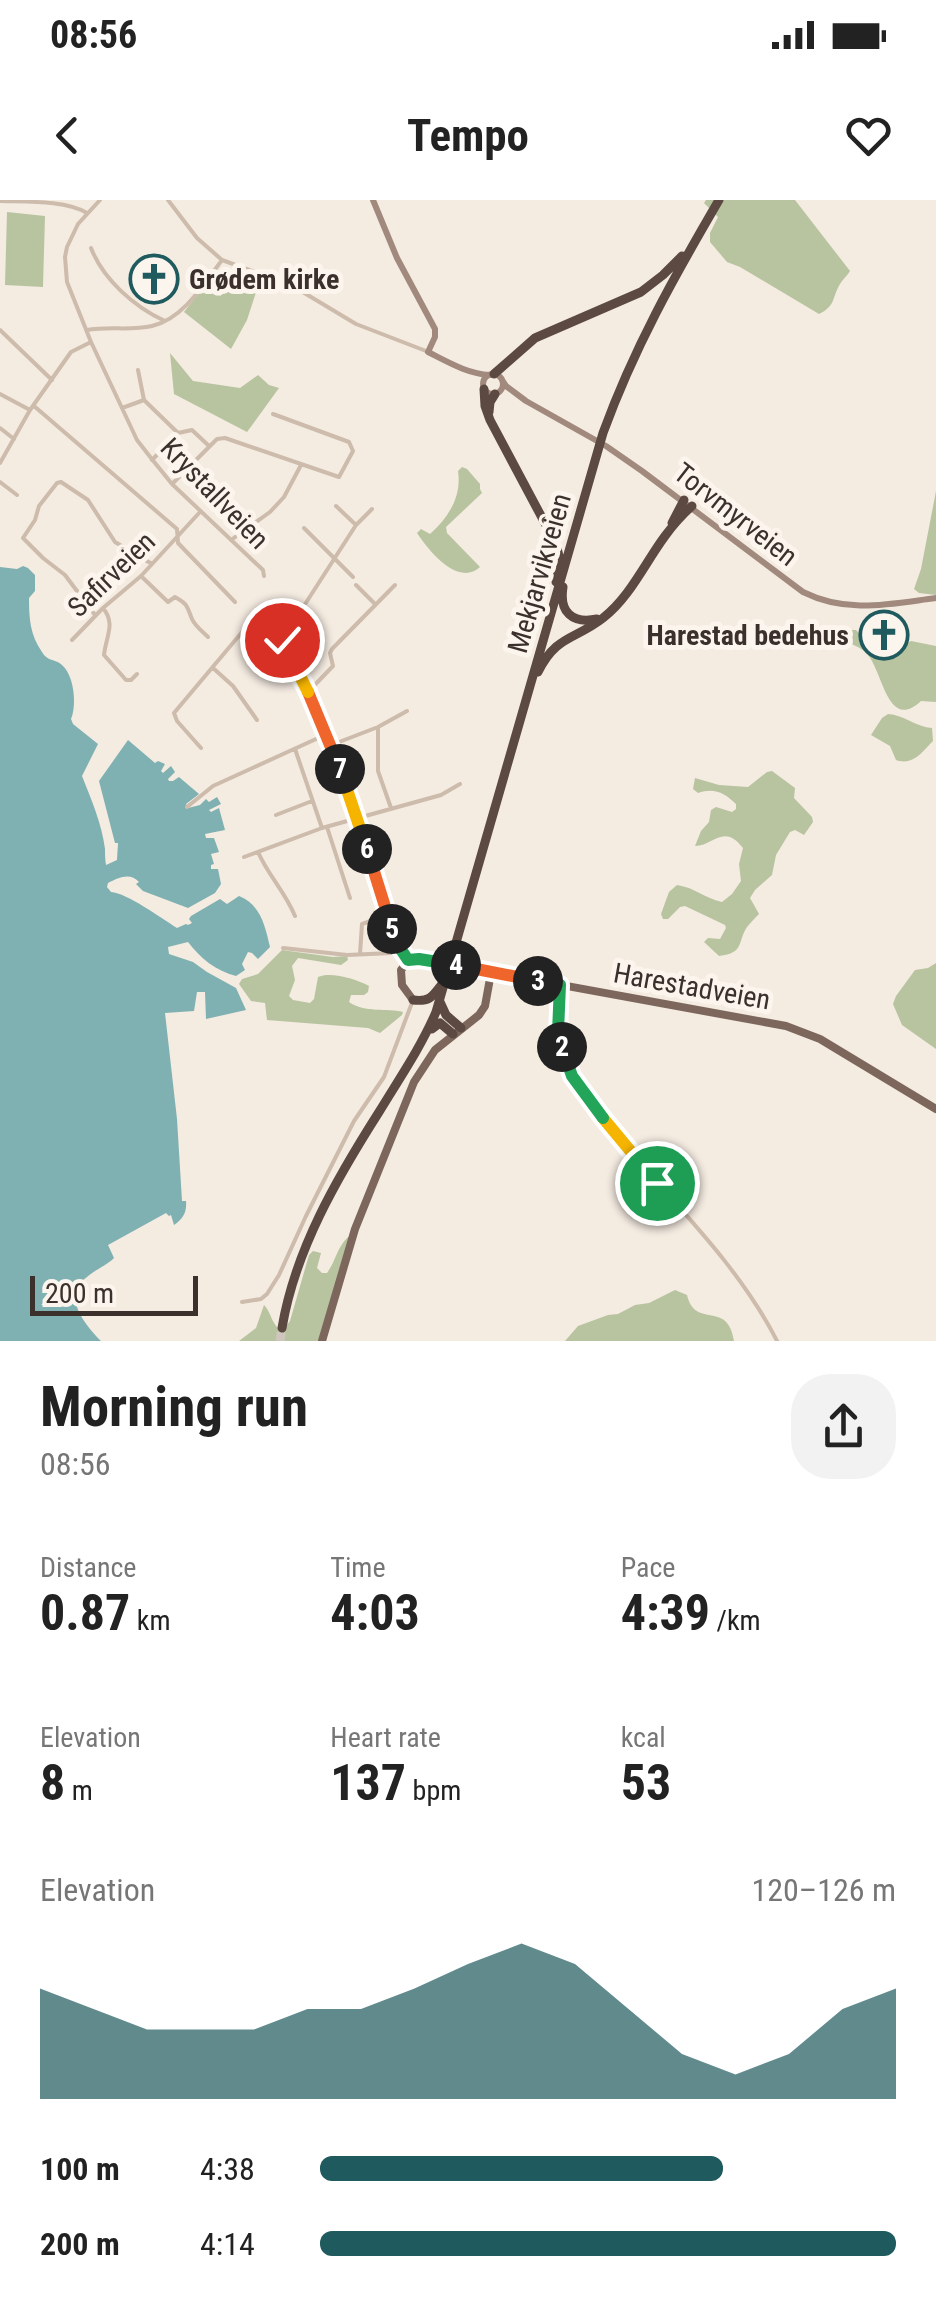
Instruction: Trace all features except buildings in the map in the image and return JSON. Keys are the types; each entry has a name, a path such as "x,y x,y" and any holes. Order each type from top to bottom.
{"highway":[{"name":"Mekjarvikveien","path":"431,1019 603,433 650,320 720,200"},
{"path":"495,376 535,338 652,284 694,243"},
{"path":"490,390 490,420 556,544 558,590"},
{"path":"528,693 552,650 609,614 622,599 688,503"},
{"path":"563,572 562,601 570,615 585,621 609,614"},
{"name":"Mekjarvikveien","path":"431,1019 445,979"},
{"path":"413,1000 432,998 445,979"},
{"path":"413,1000 431,1019"},
{"path":"440,1002 457,1031"},
{"path":"282,1328 292,1284 310,1236 424,1038 431,1019"},
{"path":"378,1112 431,1019"},
{"path":"424,1038 438,1024 457,1031"}],"main road":[{"path":"373,200 397,258 434,329 428,352"},
{"name":"Torvmyrveien","path":"428,352 462,368 495,376 526,401 606,446 688,503 790,584 820,601 868,606 936,598"},
{"name":"Torvmyrveien","path":"462,368 490,390 526,401"},
{"path":"495,376 502,388 490,390 486,378 495,376"},
{"name":"Harestadveien","path":"406,962 419,959 798,1030 836,1048 936,1109"},
{"path":"406,962 401,981 413,1000"},
{"path":"322,1341 356,1229 414,1082 427,1060 485,1006 491,973"}],"street":[{"name":"Krystallveien","path":"100,200 71,237 65,257 67,282 91,342 137,440 172,484 263,570 264,576"},
{"name":"Torvmyrveien","path":"168,200 197,238 222,260 291,285 356,324 428,352"},
{"path":"0,201 57,202 87,213"},
{"path":"91,248 98,268 127,296 164,321"},
{"path":"87,330 152,326 164,321 183,309 222,260"},
{"path":"0,330 52,380"},
{"path":"0,463 71,352 91,342"},
{"path":"138,370 144,400 178,433"},
{"name":"Safirveien","path":"0,394 32,408 137,493 176,529 178,543 235,602"},
{"path":"122,408 144,400"},
{"path":"172,484 209,446 224,438 339,477 353,451 348,442 273,414"},
{"path":"0,428 14,439"},
{"path":"152,460 178,433 192,430 209,446"},
{"path":"231,540 270,512 284,497 302,465"},
{"path":"0,482 17,496"},
{"path":"96,616 66,575 23,538 57,483 68,484 88,500 115,542 152,564"},
{"path":"336,506 356,525"},
{"path":"282,640 356,525 372,509"},
{"name":"Safirveien","path":"72,640 141,576 200,512"},
{"path":"304,528 352,577"},
{"path":"141,576 168,602 178,598 208,636"},
{"path":"356,585 375,604"},
{"path":"308,692 333,666 332,649 395,585"},
{"path":"103,608 111,625 104,655 126,680 137,674"},
{"path":"201,748 174,713 258,614 282,640 328,734 406,962"},
{"path":"213,668 233,686 257,720"},
{"path":"332,745 378,727 407,710"},
{"path":"378,727 378,771 391,808"},
{"path":"187,807 213,786 328,734"},
{"path":"295,750 350,898"},
{"path":"244,857 357,817 441,795 460,784"},
{"path":"276,816 312,801"},
{"path":"258,852 295,916"},
{"path":"360,954 362,924 388,916"},
{"path":"284,948 348,955 392,953"},
{"path":"560,985 558,1032 576,1084 742,1282 777,1341"},
{"path":"242,1302 262,1299 279,1275 354,1121 384,1077 413,1000"}],"green space":[{"path":"795,200 850,271 828,308 819,314 727,262 710,242 718,217 704,203"},
{"path":"7,212 45,216 43,287 5,285"},
{"path":"218,269 259,283 247,320 231,349 184,312"},
{"path":"170,353 193,381 240,388 258,375 279,388 247,432 174,394"},
{"path":"462,467 480,484 482,493 446,527 447,533 480,567 463,573 445,564 417,533 421,529 430,534 448,513"},
{"path":"936,491 936,595 914,589"},
{"path":"848,630 856,630 893,650 911,641 936,646 936,702 921,701 910,709 894,705 868,655 841,638"},
{"path":"888,714 932,728 933,741 912,760 896,760 890,746 871,735"},
{"path":"772,771 795,788 794,798 813,822 804,835 795,830 790,832 776,855 772,875 750,898 759,914 747,927 737,949 719,956 704,942 708,938 720,939 725,925 685,906 668,919 661,914 669,892 677,885 722,902 741,881 739,864 743,848 736,841 724,836 695,846 709,822 711,810 716,807 732,812 736,804 719,792 698,793 693,789 695,778 748,787"},
{"path":"282,950 347,956 348,960 341,965 298,958 292,966 295,980 289,996 293,1000 310,1003 318,977 336,975 369,986 364,995 351,995 349,1002 369,1009 403,1012 402,1015 380,1033 368,1028 267,1020 265,1003 251,1001 239,984 242,979 258,974"},
{"path":"936,963 936,1049 902,1025 893,1004 915,970"},
{"path":"348,1237 351,1238 326,1341 239,1341 256,1328 264,1305 276,1326 284,1329 290,1321 309,1255 313,1251 321,1253 317,1268 327,1273"},
{"path":"675,1290 687,1295 697,1311 725,1321 734,1341 565,1341 578,1326 649,1303"}],"water":[{"path":"23,566 35,575 35,591 29,598 35,639 44,655 62,665 69,676 74,698 73,724 98,744 82,776 101,830 106,865 117,860 118,843 99,781 128,740 155,763 165,764 163,773 171,766 175,772 169,781 179,777 199,794 186,804 188,808 217,797 221,804 209,810 219,808 225,830 205,834 206,838 214,838 219,852 211,854 211,869 218,869 221,884 215,893 188,908 143,891 132,877 116,879 107,887 177,928 192,923 191,916 220,899 227,904 239,896 257,911 270,947 258,959 248,952 242,964 245,970 236,976 209,963 188,942 168,947 169,954 193,962 236,988 246,1010 206,1019 205,992 197,992 194,1011 165,1013 182,1201 186,1201 186,1209 174,1225 171,1215 166,1213 108,1245 114,1258 79,1285 78,1310 101,1341 0,1341 0,567"}],"tunnel":[{"path":"280,1341 282,1328"}],"place":[{"name":"Grødem kirke","path":"154,279"},
{"name":"Harestad bedehus","path":"884,635"}],"route":[{"path":"282,640 332,745 396,942 408,960 560,985 558,1032 572,1076 657,1183"}]}
